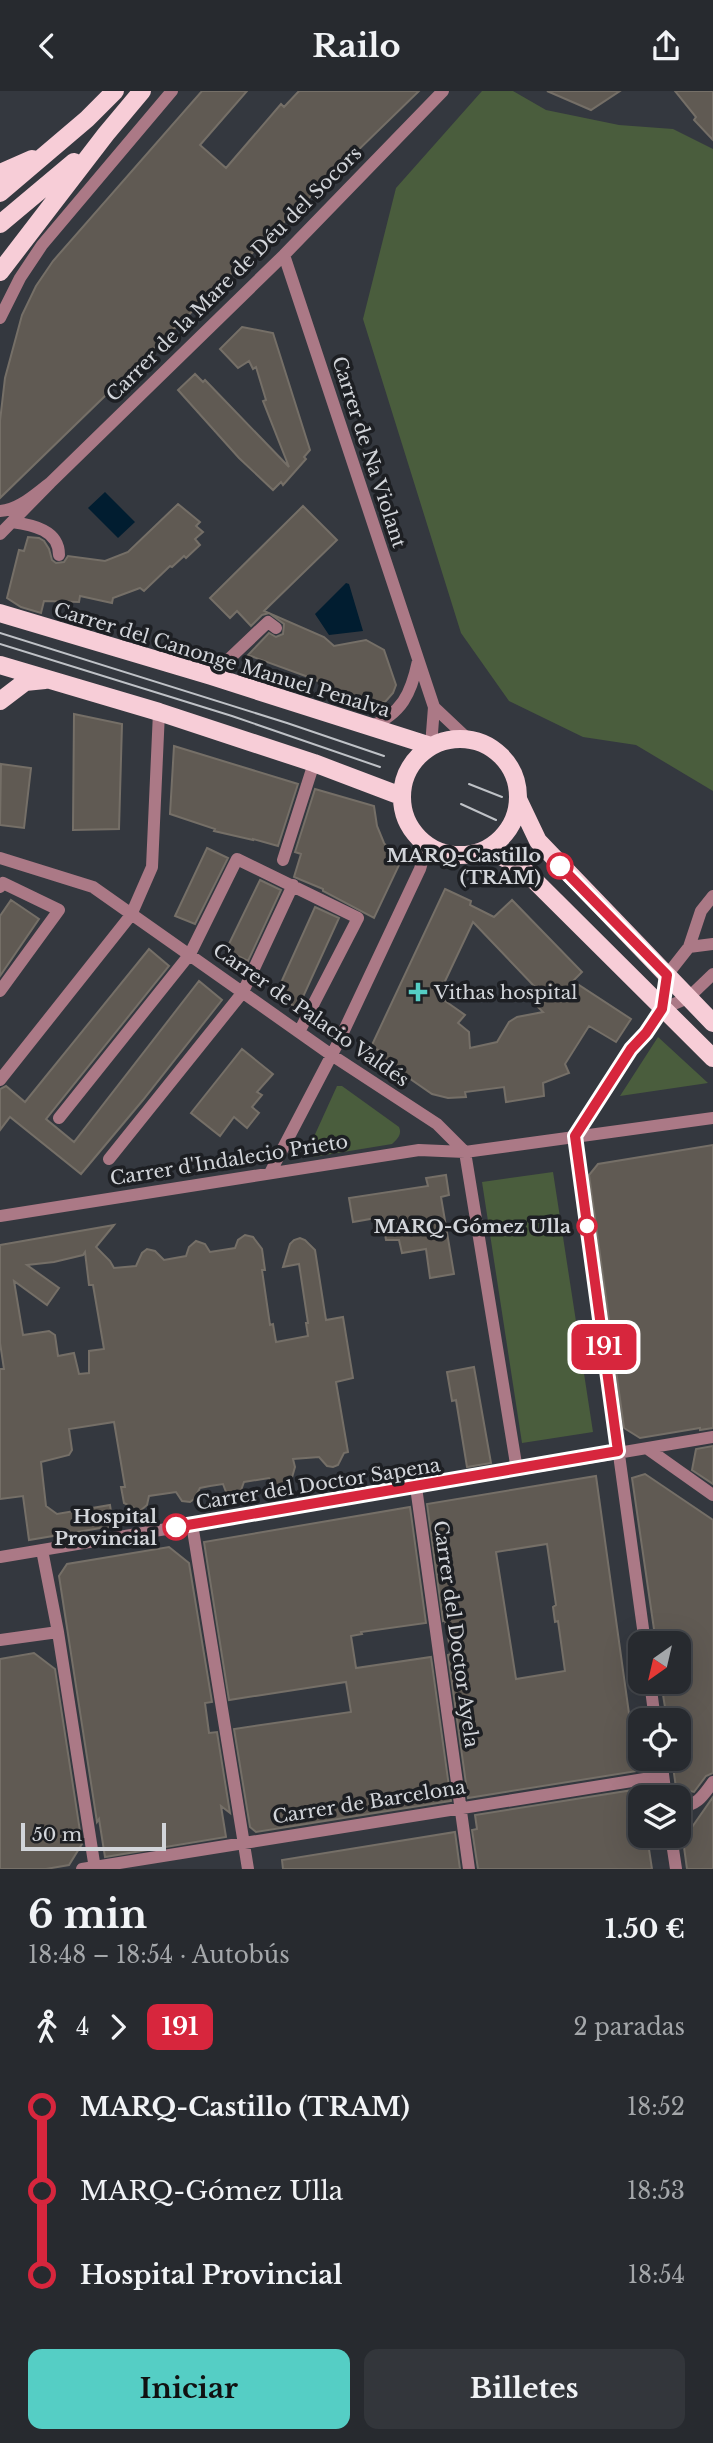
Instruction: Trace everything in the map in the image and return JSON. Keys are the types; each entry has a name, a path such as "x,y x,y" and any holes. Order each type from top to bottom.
{"main road":[{"path":"0,193 52,151 115,91"},
{"path":"0,272 142,91"},
{"path":"0,224 106,134"},
{"path":"0,173 52,151"},
{"name":"Carrer del Canonge Manuel Penalva","path":"0,613 431,746"},
{"path":"0,665 159,712 314,763 401,796"},
{"path":"0,701 25,681 50,680"},
{"path":"518,799 509,828 499,840 487,849 463,855 438,851 427,845 408,824 402,810 401,796 405,776 415,759 431,746 456,739 469,740 482,744 504,760 512,772 518,799 538,841 713,1023"},
{"path":"487,849 520,866 713,1058"}],"street":[{"path":"0,318 20,278 42,245 172,91"},
{"name":"Carrer de la Mare de Déu del Socors","path":"0,534 284,255 443,91"},
{"name":"Carrer de Na Violant","path":"284,255 434,707 431,746"},
{"name":"Carrer de la Mare de Déu del Socors","path":"0,511 19,506 50,483"},
{"path":"12,522 34,527 54,536 59,555"},
{"path":"211,676 268,622 276,628"},
{"path":"370,727 383,721 408,696 418,661"},
{"name":"Carrer de Na Violant","path":"434,707 469,740"},
{"path":"0,1080 131,915 152,867 159,712"},
{"path":"283,860 314,763"},
{"path":"270,1173 420,869 427,845"},
{"name":"Carrer de Palacio Valdés","path":"0,858 93,887 330,1054 437,1124 465,1152"},
{"path":"58,1118 190,954 237,859 358,918 299,1032"},
{"path":"0,887 3,883 59,910 0,991"},
{"path":"109,1159 243,992 293,885"},
{"path":"643,1631 575,1136 631,1049 662,1009 667,975 690,947 701,911 713,896"},
{"path":"690,947 713,944"},
{"path":"662,1009 688,998 713,974"},
{"path":"575,1136 713,1118"},
{"name":"Carrer d'Indalecio Prieto","path":"0,1216 419,1150 465,1152 575,1136"},
{"path":"465,1152 517,1470"},
{"path":"618,1451 648,1449 713,1437"},
{"path":"648,1449 713,1495"},
{"name":"Carrer del Doctor Sapena","path":"0,1557 618,1451"},
{"name":"Carrer del Doctor Ayela","path":"416,1487 469,1869"},
{"path":"192,1524 248,1869"},
{"path":"42,1550 58,1632 91,1868"},
{"path":"0,1640 58,1632"},
{"path":"662,1771 664,1785"},
{"name":"Carrer de Barcelona","path":"91,1868 243,1841 663,1776"},
{"path":"691,1806 699,1802 713,1782"},
{"path":"673,1848 676,1869"}],"green space":[{"path":"482,91 513,91 546,110 619,125 673,129 713,149 713,791 636,745 583,737 509,701 461,633 363,319 396,188"},
{"path":"658,1037 708,1083 620,1096"},
{"path":"337,1086 342,1086 399,1127 400,1134 396,1140 392,1144 313,1157 307,1152"},
{"path":"553,1172 593,1432 522,1443 482,1182"}],"water":[{"path":"105,492 135,522 118,538 88,508"},
{"path":"346,583 349,584 363,631 329,635 315,614"}],"building":[{"path":"202,91 247,91 200,145 226,168 281,104 284,107 299,91 419,91 0,498 0,421 5,378 22,315 36,286 53,261"},
{"path":"547,91 620,91 591,110"},
{"path":"675,91 713,91 713,140 694,120 696,117"},
{"path":"242,327 273,333 310,450 304,457 306,459 283,485 281,482 273,490 239,458 178,390 195,374 203,382 205,380 289,467 263,401 266,400 256,367 253,369 249,361 238,368 220,349"},
{"path":"178,504 200,522 196,526 203,532 195,539 200,545 186,558 184,556 170,566 144,591 140,588 113,598 112,603 80,596 79,602 44,601 41,613 21,607 7,598 19,550 24,551 28,537 44,541 56,563 64,562 68,556 105,561 128,552"},
{"path":"303,506 337,540 264,611 269,613 262,615 251,626 237,611 230,618 210,598"},
{"path":"270,613 324,637 334,646 366,640 384,650 396,685 393,693 385,702 372,705 311,678 248,655 269,633 276,637 283,634 284,624"},
{"path":"74,714 122,724 119,829 73,830"},
{"path":"174,746 298,784 278,846 214,831 215,829 170,814"},
{"path":"1,764 31,768 24,828 0,825"},
{"path":"315,789 374,806 377,826 384,843 400,863 374,918 323,889 294,877 301,854 295,852"},
{"path":"207,848 228,858 195,924 175,916"},
{"path":"260,880 281,890 248,961 226,950"},
{"name":"Vithas hospital","path":"445,889 471,901 470,905 494,917 512,900 582,972 573,981 631,1019 616,1042 589,1026 565,1064 569,1073 543,1083 544,1096 506,1102 504,1087 465,1092 466,1097 448,1098 432,1094 383,1060 387,1054 371,1047","holes":["473,922 535,987 527,996 543,1012 517,1017 509,1022 497,1042 470,1048 469,1032 458,1023 465,1015 438,996"]},
{"path":"11,900 39,919 0,976 0,916"},
{"path":"315,907 339,918 298,1008 275,996"},
{"path":"149,949 169,966 46,1119 74,1142 199,981 222,1000 81,1174 10,1117 0,1130 0,1089 6,1086 25,1102"},
{"path":"242,1049 273,1074 257,1092 262,1095 252,1107 259,1113 247,1128 234,1117 220,1136 191,1113"},
{"path":"713,1145 713,1428 640,1438 624,1428 589,1175 598,1164"},
{"path":"446,1175 449,1195 441,1197 454,1274 430,1278 426,1249 402,1253 399,1240 386,1240 382,1217 353,1222 349,1198 428,1186 426,1178"},
{"path":"114,1225 96,1247 114,1268 136,1266 147,1249 155,1251 164,1260 186,1256 189,1247 196,1241 205,1244 210,1252 235,1248 238,1240 245,1235 253,1237 262,1249 265,1270 262,1270 270,1325 273,1324 276,1342 308,1336 299,1264 283,1267 290,1244 300,1238 305,1240 315,1250 326,1320 343,1317 353,1378 336,1382 348,1452 344,1453 338,1465 333,1467 327,1466 319,1457 293,1459 295,1467 291,1481 285,1488 275,1486 269,1478 244,1482 240,1493 233,1495 226,1492 223,1484 210,1486 200,1488 190,1502 182,1501 176,1492 149,1496 147,1505 140,1511 124,1503 121,1487 125,1487 114,1422 69,1429 72,1450 69,1455 41,1462 46,1506 57,1514 110,1505 113,1526 29,1540 23,1496 0,1499 0,1369 4,1369 0,1343 0,1245","holes":["85,1252 89,1285 93,1285 104,1349 89,1351 89,1373 79,1374 74,1353 58,1356 55,1335 49,1331 23,1335 14,1281 47,1305 59,1288 27,1265 54,1262 83,1255"]},
{"path":"474,1367 491,1463 467,1467 456,1400 452,1401 447,1372"},
{"path":"713,1446 713,1484 692,1470 696,1449"},
{"path":"645,1474 713,1520 713,1773 706,1776 694,1792 691,1791 691,1785 676,1785 674,1771 691,1771 691,1708 665,1708 663,1694 691,1694 691,1631 654,1631 632,1478"},
{"path":"596,1476 628,1708 628,1771 637,1771 468,1798 448,1655 451,1654 445,1620 443,1621 427,1504","holes":["547,1544 556,1605 553,1607 555,1622 558,1621 565,1671 516,1679 496,1552"]},
{"path":"410,1507 426,1623 361,1632 362,1634 351,1636 356,1668 431,1657 451,1801 256,1832 250,1827 234,1729 351,1712 346,1682 229,1700 204,1542"},
{"path":"169,1547 189,1563 212,1702 205,1703 209,1733 217,1732 230,1813 221,1806 226,1837 105,1857 99,1819 97,1822 59,1576 67,1564"},
{"path":"34,1653 55,1669 82,1844 69,1865 46,1869 0,1869 0,1659"},
{"path":"628,1791 628,1848 649,1848 652,1869 478,1869 472,1830 477,1829 475,1815"},
{"path":"713,1797 713,1869 687,1869 684,1848 691,1848 691,1829"},
{"path":"455,1832 460,1869 283,1869 282,1860"}],"tram line":[{"path":"0,633 384,756"},
{"path":"0,644 232,716 380,767"},
{"path":"469,784 502,797"},
{"path":"461,804 496,820"}],"bus line":[{"name":"191","path":"176,1527 618,1451 575,1136 631,1049 662,1009 667,975 560,866"}],"place":[{"name":"MARQ-Castillo (TRAM)","path":"560,866"},
{"name":"Vithas hospital","path":"418,992"},
{"name":"MARQ-Gómez Ulla","path":"587,1226"},
{"name":"Hospital Provincial","path":"176,1527"}]}
